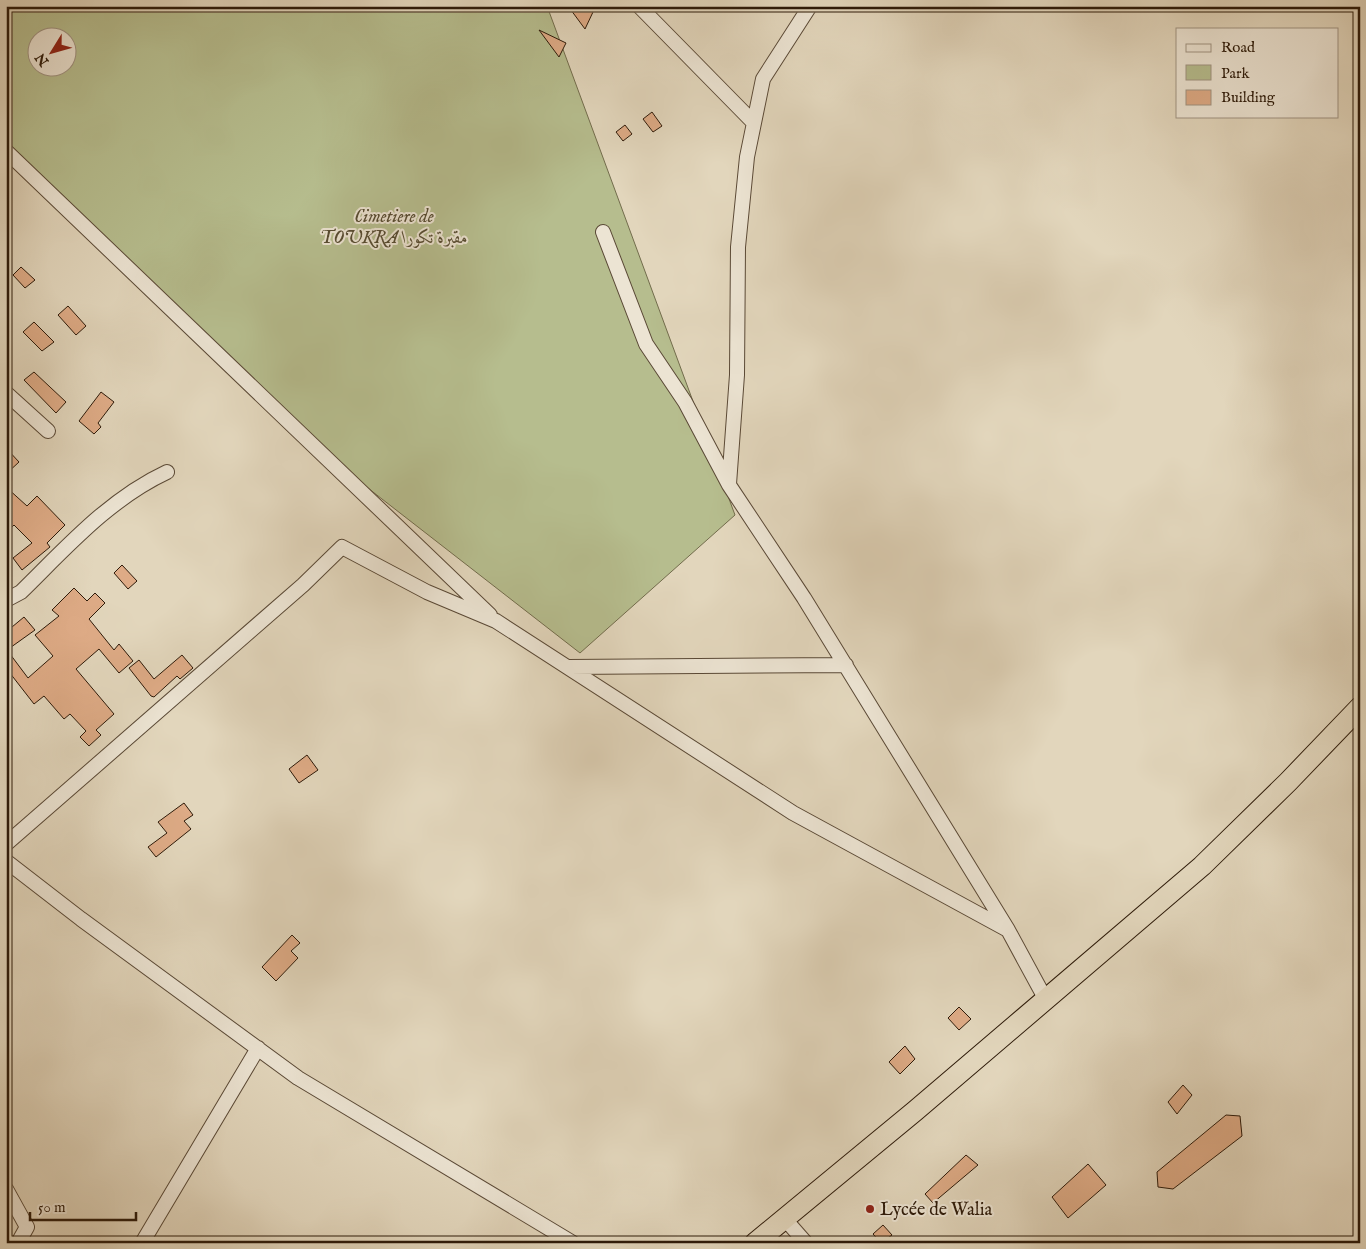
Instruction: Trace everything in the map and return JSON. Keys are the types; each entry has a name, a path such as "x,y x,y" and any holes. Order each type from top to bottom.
{"highway":[{"path":"754,1243 1046,1000 1202,866 1288,782 1360,707"}],"street":[{"path":"639,6 753,122"},
{"path":"729,485 737,375 738,247 747,157 763,80 810,6"},
{"path":"6,151 496,621"},
{"path":"603,232 646,344 685,402 729,485 804,598 1008,930 1046,1000"},
{"path":"6,394 48,432"},
{"path":"6,600 22,592 108,508 150,480 167,472"},
{"path":"6,844 303,585 342,547 427,592 496,621 793,812 1008,930"},
{"path":"568,668 846,665"},
{"path":"6,861 81,919 298,1078 573,1243"},
{"path":"142,1243 258,1048"},
{"path":"6,1189 27,1228 18,1243"},
{"path":"784,1218 806,1243"}],"green space":[{"name":"Cimetiere de TOUKRA مقبرة تكورا","path":"6,6 547,6 735,515 580,653 265,408 6,144"}],"building":[{"path":"568,6 589,6 593,12 585,29"},
{"path":"539,30 566,43 559,57"},
{"path":"652,112 662,126 653,132 643,119"},
{"path":"625,125 632,134 623,141 616,132"},
{"path":"21,267 35,280 25,288 13,275"},
{"path":"68,306 86,326 76,335 58,315"},
{"path":"34,322 54,342 42,351 23,332"},
{"path":"34,372 66,402 56,413 24,380"},
{"path":"101,392 114,402 98,423 101,427 94,434 79,421"},
{"path":"6,448 19,462 6,474"},
{"path":"6,487 27,506 37,496 65,525 47,543 50,547 22,570 13,558 32,543 14,525 6,533"},
{"path":"122,565 137,581 128,589 114,573"},
{"path":"74,588 87,601 95,593 105,603 89,619 114,650 119,644 133,661 119,673 99,649 76,669 114,714 96,730 101,735 89,746 80,737 86,731 70,714 64,719 44,696 34,704 6,668 6,632 24,617 35,630 7,650 28,678 53,656 35,635 59,616 52,610"},
{"path":"182,655 193,668 180,679 177,676 154,697 151,696 129,668 139,660 154,679"},
{"path":"307,755 318,770 299,783 289,769"},
{"path":"184,803 193,815 184,821 191,829 156,857 148,847 167,833 158,822"},
{"path":"292,935 300,943 291,951 298,958 276,981 262,967"},
{"path":"959,1007 971,1019 959,1030 948,1018"},
{"path":"905,1046 915,1059 900,1074 889,1062"},
{"path":"1183,1085 1192,1095 1177,1114 1168,1102"},
{"path":"1226,1115 1240,1116 1242,1136 1173,1189 1158,1187 1157,1172"},
{"path":"966,1155 978,1165 933,1203 925,1194"},
{"path":"1088,1164 1106,1185 1068,1218 1052,1197"},
{"path":"883,1225 892,1235 881,1243 873,1234"}],"place":[{"name":"Lycée de Walia","path":"870,1209"}]}
